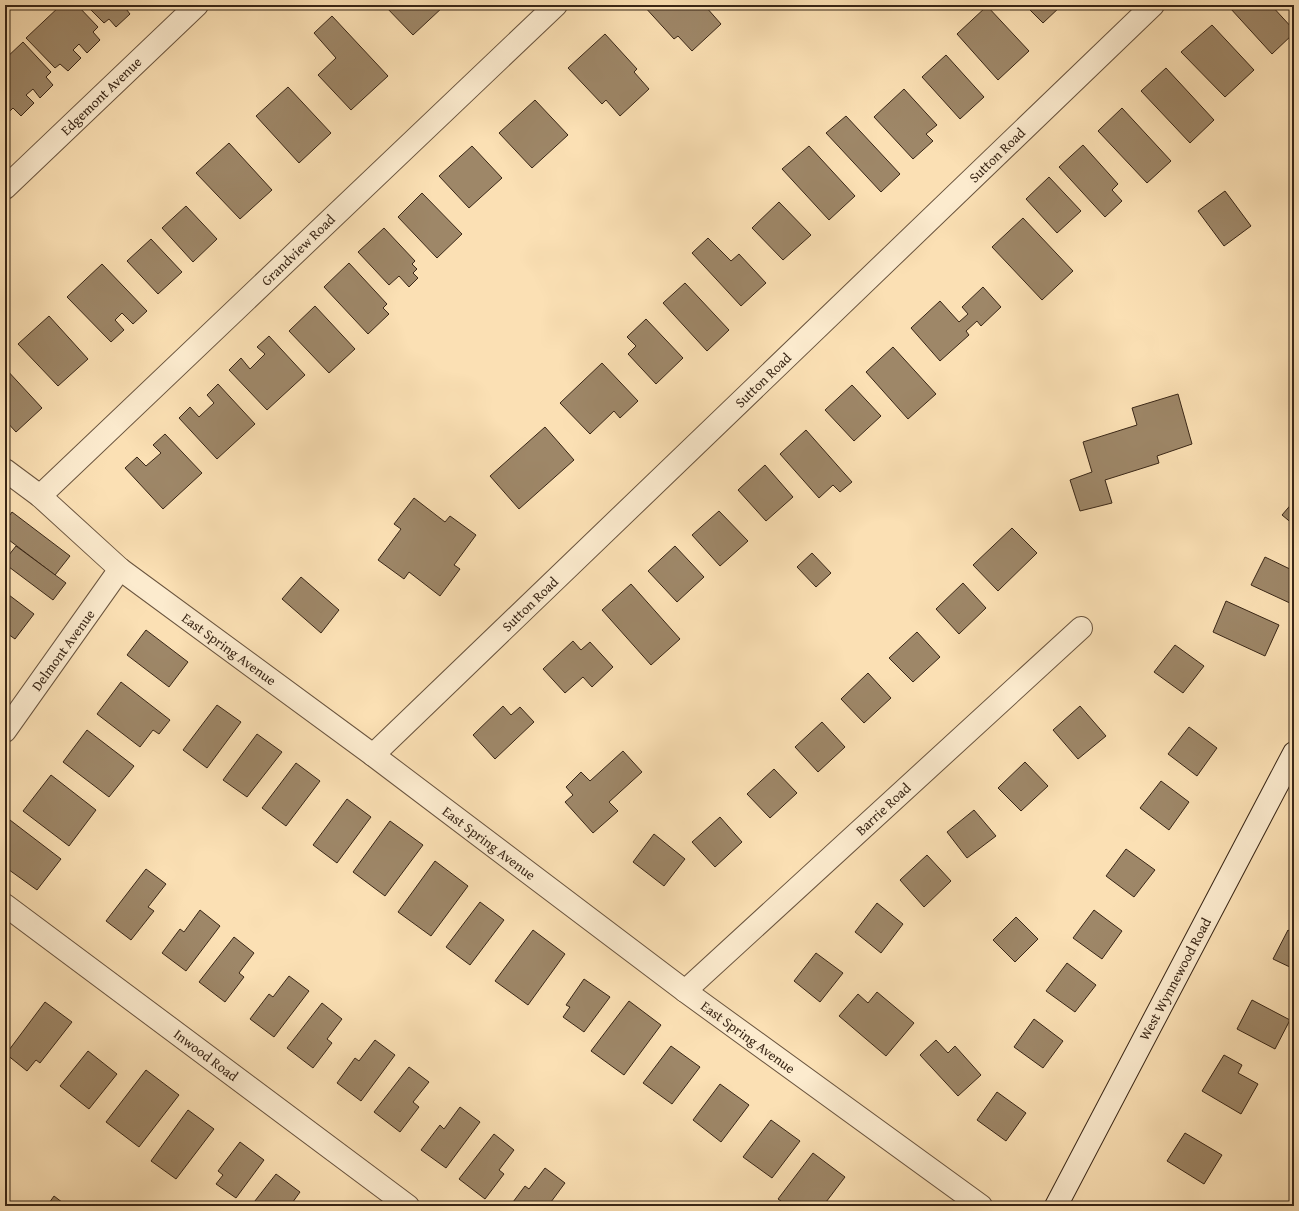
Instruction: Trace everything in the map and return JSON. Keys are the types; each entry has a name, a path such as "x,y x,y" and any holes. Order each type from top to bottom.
{"street":[{"name":"Edgemont Avenue","path":"5,188 197,5"},
{"name":"Grandview Road","path":"40,496 556,5"},
{"name":"Sutton Road","path":"373,755 1154,5"},
{"name":"East Spring Avenue","path":"5,470 40,496 120,570 373,755 685,991 981,1206"},
{"name":"Delmont Avenue","path":"5,731 120,570"},
{"name":"Barrie Road","path":"685,991 1081,628"},
{"name":"West Wynnewood Road","path":"1056,1206 1294,753"},
{"name":"Inwood Road","path":"5,905 408,1206"}],"building":[{"path":"61,5 77,5 98,27 93,32 100,40 87,53 79,44 73,50 81,58 68,71 60,64 55,68 26,38"},
{"path":"86,5 123,5 130,14 116,27 109,19 104,23"},
{"path":"384,5 443,5 444,6 413,35"},
{"path":"643,5 709,5 706,7 721,24 692,51 678,36 674,39"},
{"path":"1025,5 1062,5 1043,23"},
{"path":"1233,5 1271,5 1294,30 1294,33 1272,54 1230,8"},
{"path":"987,6 1029,51 998,80 957,34"},
{"path":"332,16 388,76 351,110 318,75 336,58 314,33"},
{"path":"1212,25 1254,70 1225,97 1181,52"},
{"path":"605,34 637,69 634,72 649,89 620,116 606,100 602,104 568,68"},
{"path":"23,42 51,72 46,77 53,85 40,98 33,89 26,95 34,103 21,116 13,108 8,113 5,111 5,59"},
{"path":"946,55 984,97 960,119 922,77"},
{"path":"1166,68 1214,120 1190,143 1141,91"},
{"path":"288,87 331,133 299,163 256,116"},
{"path":"904,89 937,125 926,134 933,141 913,159 874,117"},
{"path":"535,100 568,135 532,168 499,133"},
{"path":"1122,108 1171,161 1147,183 1098,131"},
{"path":"846,116 900,174 881,192 826,133"},
{"path":"229,143 272,190 240,219 196,173"},
{"path":"1083,145 1118,184 1112,190 1122,201 1105,217 1059,167"},
{"path":"472,146 502,178 469,208 439,176"},
{"path":"809,146 855,196 829,220 782,169"},
{"path":"1049,177 1081,211 1057,233 1026,199"},
{"path":"1225,191 1251,226 1224,246 1198,211"},
{"path":"422,193 462,234 437,258 398,217"},
{"path":"779,202 811,235 783,260 752,228"},
{"path":"186,206 217,239 193,262 162,228"},
{"path":"1023,218 1073,271 1042,300 992,247"},
{"path":"384,228 415,261 412,264 417,269 413,273 418,278 409,287 399,276 389,285 358,252"},
{"path":"708,238 731,261 739,254 766,283 741,306 692,253"},
{"path":"151,239 182,272 158,294 127,261"},
{"path":"349,263 387,304 383,308 389,314 368,334 324,287"},
{"path":"102,264 147,311 133,324 122,313 115,320 124,330 111,342 67,297"},
{"path":"685,283 729,330 707,351 663,303"},
{"path":"983,287 1001,307 981,326 977,321 966,331 969,335 940,361 911,328 940,301 959,322 968,314 962,307"},
{"path":"315,306 355,349 329,373 289,331"},
{"path":"49,316 88,359 58,386 18,344"},
{"path":"646,319 683,358 656,384 628,354 636,346 627,337"},
{"path":"269,336 305,375 267,410 229,370 241,358 250,369 265,354 257,347"},
{"path":"893,347 936,394 908,419 866,372"},
{"path":"602,363 638,401 620,418 614,411 590,434 560,403"},
{"path":"5,368 42,408 16,432 5,420"},
{"path":"218,384 255,424 217,459 179,418 190,407 199,417 214,403 207,395"},
{"path":"852,385 881,416 854,441 825,410"},
{"path":"1178,394 1192,444 1157,456 1159,463 1105,480 1112,503 1080,511 1070,480 1092,472 1083,442 1137,425 1132,408"},
{"path":"545,427 574,460 519,509 490,476"},
{"path":"806,430 852,482 840,492 833,485 819,498 780,454"},
{"path":"165,434 202,473 163,509 125,468 137,457 146,466 161,453 153,445"},
{"path":"765,465 793,497 766,521 738,490"},
{"path":"414,498 445,522 450,516 476,535 454,565 460,569 440,596 409,572 404,579 378,560 401,529 394,524"},
{"path":"1294,501 1294,525 1282,515"},
{"path":"719,511 748,541 720,566 692,535"},
{"path":"12,512 70,556 55,575 5,537 5,522"},
{"path":"1012,528 1037,553 998,591 973,565"},
{"path":"16,546 66,583 53,600 5,564 5,560"},
{"path":"675,546 704,577 677,602 648,571"},
{"path":"812,553 831,573 816,587 797,567"},
{"path":"1265,557 1294,571 1294,601 1292,604 1251,585"},
{"path":"301,577 339,610 321,633 282,599"},
{"path":"963,583 986,608 959,634 936,609"},
{"path":"631,584 680,639 651,665 602,610"},
{"path":"5,592 34,614 15,639 5,632"},
{"path":"1226,601 1279,625 1265,656 1213,632"},
{"path":"146,630 188,662 169,687 127,655"},
{"path":"917,632 940,657 913,682 889,658"},
{"path":"573,641 581,650 590,642 613,667 592,687 583,677 565,693 543,669"},
{"path":"1175,645 1204,666 1183,693 1154,672"},
{"path":"868,673 891,698 864,723 841,699"},
{"path":"121,682 170,720 159,734 153,730 140,747 97,714"},
{"path":"217,705 241,722 207,768 183,750"},
{"path":"503,706 511,715 520,707 534,722 495,759 473,735"},
{"path":"1080,706 1106,736 1078,759 1053,730"},
{"path":"822,722 845,747 818,772 795,747"},
{"path":"1189,727 1217,748 1197,776 1168,754"},
{"path":"87,730 134,766 109,797 63,762"},
{"path":"257,734 282,752 247,797 223,780"},
{"path":"623,751 642,772 609,802 618,811 593,833 565,802 573,795 566,787 581,772 590,781"},
{"path":"1025,762 1048,786 1021,811 998,788"},
{"path":"296,763 320,781 286,826 262,808"},
{"path":"774,769 797,793 770,818 747,794"},
{"path":"51,775 96,810 69,846 23,811"},
{"path":"1161,781 1189,802 1169,830 1140,808"},
{"path":"347,799 371,817 337,863 313,845"},
{"path":"974,810 996,836 967,858 947,832"},
{"path":"720,817 742,842 715,867 692,842"},
{"path":"10,820 61,859 37,890 5,867 5,827"},
{"path":"390,821 423,845 385,896 353,872"},
{"path":"654,834 685,859 664,886 633,862"},
{"path":"1126,849 1155,870 1134,897 1106,876"},
{"path":"927,855 951,881 924,907 900,880"},
{"path":"435,861 468,886 431,936 398,912"},
{"path":"146,869 166,884 148,907 154,911 131,940 106,921"},
{"path":"480,902 504,920 470,965 446,947"},
{"path":"877,903 903,924 881,953 855,932"},
{"path":"200,910 220,926 186,971 162,953 180,929 184,932"},
{"path":"1094,910 1122,931 1102,959 1073,938"},
{"path":"1016,917 1038,939 1015,962 993,940"},
{"path":"533,930 565,954 528,1005 495,981"},
{"path":"1288,930 1294,934 1294,969 1273,959"},
{"path":"234,937 254,953 239,973 244,977 225,1002 199,982"},
{"path":"816,953 843,973 820,1002 794,981"},
{"path":"1067,963 1096,985 1075,1012 1046,991"},
{"path":"289,976 309,991 274,1037 250,1019 269,994 273,997"},
{"path":"584,979 610,997 584,1032 563,1017 570,1007 566,1005"},
{"path":"877,992 914,1023 886,1056 839,1016 858,994 868,1003"},
{"path":"1252,1000 1290,1020 1275,1049 1237,1029"},
{"path":"629,1001 661,1025 624,1075 591,1051"},
{"path":"45,1002 72,1022 40,1063 36,1060 27,1071 6,1054"},
{"path":"322,1003 342,1019 327,1039 332,1043 313,1068 287,1048"},
{"path":"1034,1019 1063,1041 1043,1068 1014,1047"},
{"path":"375,1040 395,1055 361,1101 337,1083 355,1058 359,1061"},
{"path":"936,1040 948,1053 955,1046 981,1075 958,1096 920,1055"},
{"path":"671,1046 700,1067 672,1104 643,1083"},
{"path":"88,1051 117,1074 89,1109 60,1086"},
{"path":"1224,1055 1242,1065 1238,1073 1258,1084 1241,1114 1202,1091"},
{"path":"409,1067 429,1082 413,1102 419,1107 400,1132 374,1112"},
{"path":"146,1070 179,1095 139,1147 106,1122"},
{"path":"720,1084 749,1105 721,1142 693,1120"},
{"path":"997,1092 1026,1113 1006,1141 977,1120"},
{"path":"460,1107 480,1122 446,1168 421,1150 440,1125 444,1129"},
{"path":"188,1110 214,1129 176,1179 151,1161"},
{"path":"771,1120 800,1141 772,1178 743,1157"},
{"path":"1185,1133 1222,1155 1204,1184 1167,1161"},
{"path":"494,1134 514,1150 499,1170 504,1174 485,1199 459,1179"},
{"path":"240,1142 264,1160 236,1198 216,1184 223,1175 218,1171"},
{"path":"813,1153 845,1177 823,1206 788,1206 778,1199"},
{"path":"545,1168 565,1183 548,1206 510,1206 525,1186 529,1189"},
{"path":"276,1174 300,1192 290,1206 251,1206"},
{"path":"54,1196 67,1206 47,1206"},
{"path":"5,1198 15,1206 5,1206"}]}
